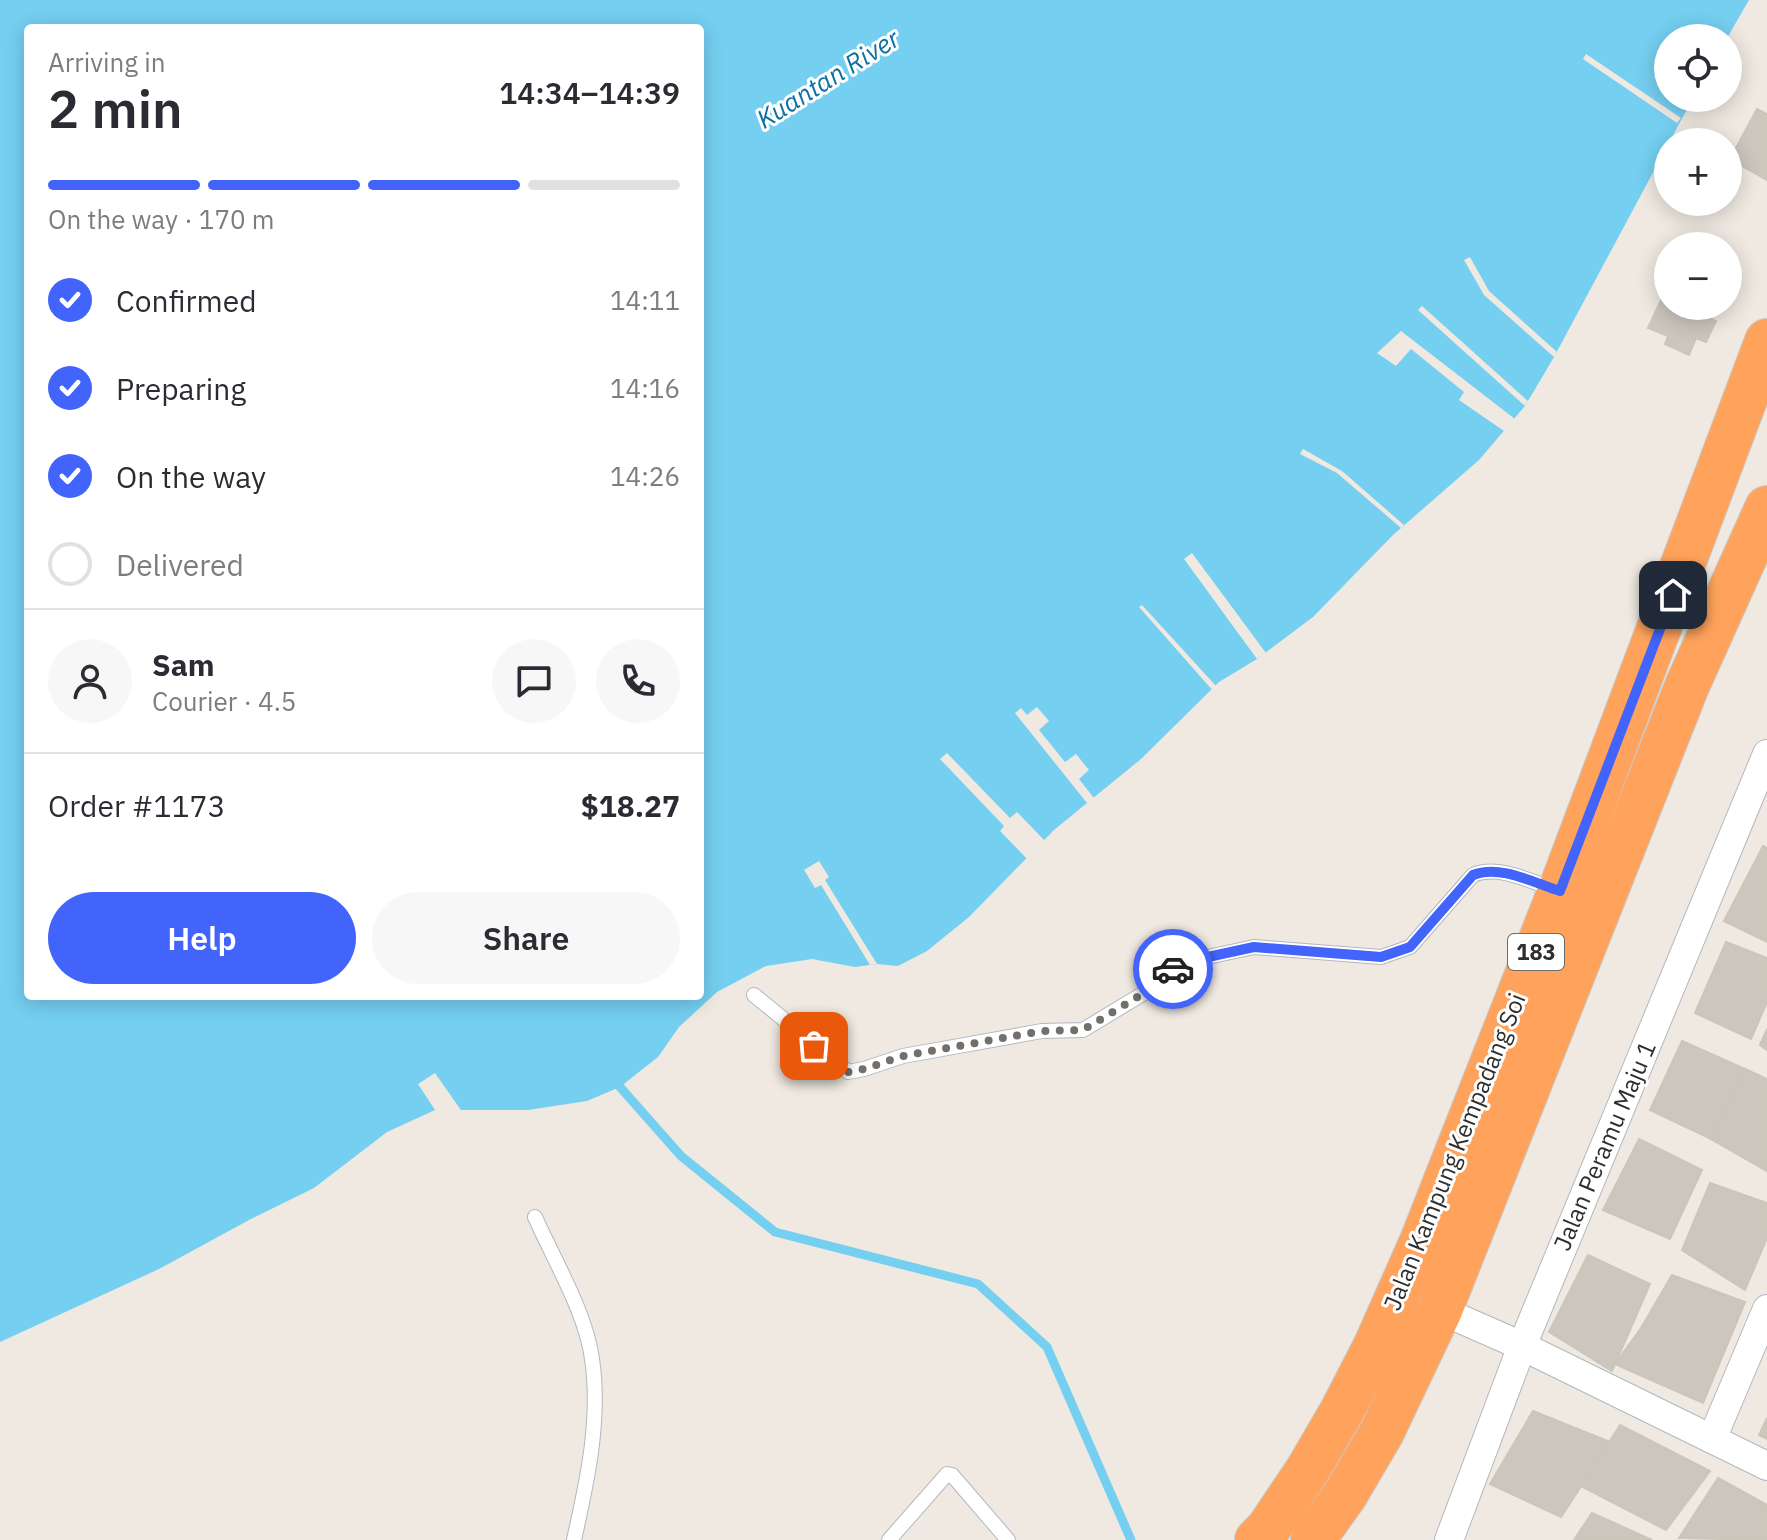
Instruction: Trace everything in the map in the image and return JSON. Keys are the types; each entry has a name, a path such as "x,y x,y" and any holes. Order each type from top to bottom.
{"highway":[{"name":"Jalan Kampung Kempadang Soi","path":"1257,1540 1268,1529 1307,1471 1342,1411 1376,1345 1422,1241 1560,891 1767,341"},
{"name":"Jalan Kampung Kempadang Soi","path":"1313,1540 1345,1495 1382,1432 1440,1310 1687,686 1767,508"}],"street":[{"name":"Jalan Peramu Maju 1","path":"1449,1540 1522,1346 1764,769"},
{"path":"1712,1439 1767,1309"},
{"path":"1440,1310 1522,1346 1767,1466"}],"lane":[{"path":"754,995 848,1072 903,1056 1042,1031 1083,1030 1149,990 1180,963 1254,947 1381,957 1410,947 1473,875 1484,871 1496,871 1560,891"},
{"path":"535,1217 579,1315 592,1357 594,1414 587,1482 574,1540"},
{"path":"889,1540 947,1474 952,1475 1008,1540"}],"water":[{"name":"Kuantan River","path":"0,0 1749,0 1735,24 1654,24 1654,112 1685,112 1677,128 1654,128 1654,171 1525,406 1479,460 1393,535 1313,617 1257,659 1219,682 1141,759 1054,830 969,917 927,951 898,966 877,964 855,967 812,959 766,966 717,992 679,1027 658,1057 620,1087 587,1101 528,1110 435,1110 387,1132 314,1188 159,1269 0,1342"}],"pier":[{"path":"1586,54 1654,100 1654,107 1583,59"},
{"path":"1661,112 1672,112 1681,118 1677,123"},
{"path":"1470,257 1489,291 1557,352 1554,357 1484,295 1464,260"},
{"path":"1422,306 1528,401 1525,406 1418,310"},
{"path":"1401,331 1515,419 1504,431 1459,400 1464,392 1411,349 1396,366 1377,353"},
{"path":"1303,449 1342,471 1404,525 1401,528 1337,473 1300,454"},
{"path":"1192,553 1266,653 1257,659 1184,559"},
{"path":"1142,605 1218,689 1214,692 1139,607"},
{"path":"1037,707 1049,721 1039,730 1065,762 1076,754 1089,770 1079,779 1094,798 1087,803 1015,713 1021,708 1027,715"},
{"path":"947,753 1010,818 1017,812 1047,843 1029,861 1000,831 1004,826 940,759"},
{"path":"819,861 829,877 825,880 877,964 870,965 821,885 815,888 804,870"},
{"path":"435,1073 463,1113 438,1114 435,1110 418,1084"}],"building":[{"path":"1757,109 1767,114 1767,180 1742,166 1742,137"},
{"path":"1654,315 1654,320 1716,321 1706,342 1696,338 1689,355 1665,344 1668,336 1648,328"},
{"path":"1763,846 1767,848 1767,942 1724,921"},
{"path":"1726,942 1767,958 1767,1002 1751,1039 1695,1013"},
{"path":"1767,1029 1767,1050 1760,1045"},
{"path":"1682,1041 1745,1069 1711,1139 1650,1110"},
{"path":"1745,1069 1767,1079 1767,1171 1711,1139"},
{"path":"1639,1139 1702,1170 1670,1239 1603,1210"},
{"path":"1710,1183 1767,1203 1767,1238 1745,1290 1682,1250"},
{"path":"1588,1255 1650,1284 1612,1371 1549,1332"},
{"path":"1672,1275 1745,1302 1703,1403 1615,1364 1641,1328"},
{"path":"1533,1411 1610,1442 1561,1517 1490,1484"},
{"path":"1767,1418 1767,1439 1759,1435"},
{"path":"1620,1425 1710,1471 1666,1530 1581,1486"},
{"path":"1718,1478 1767,1505 1767,1540 1679,1538"},
{"path":"1592,1513 1652,1540 1574,1540"}],"waterway":[{"path":"619,1076 620,1087 681,1156 775,1232 978,1284 1047,1347 1131,1540"}],"way so far":[{"path":"814,1046 848,1072 903,1056 1042,1031 1083,1030 1149,990 1173,969"}],"route":[{"path":"1173,969 1180,963 1254,947 1381,957 1410,947 1473,875 1484,871 1496,871 1560,891 1673,595"}]}
